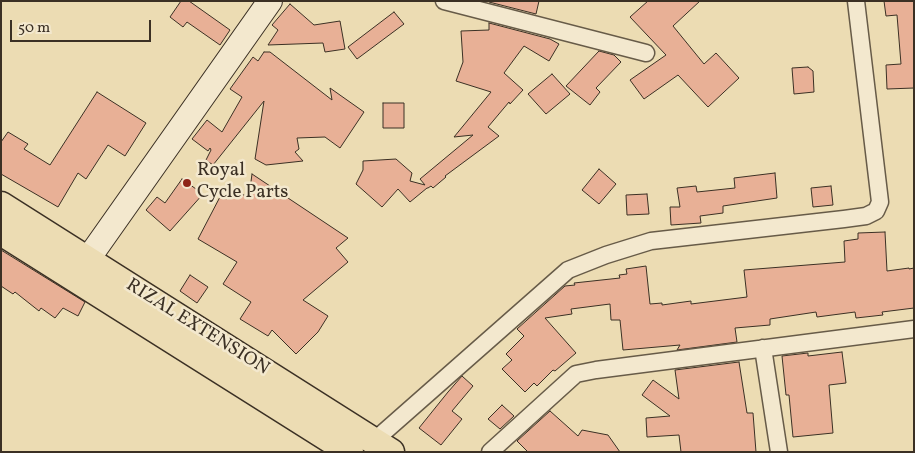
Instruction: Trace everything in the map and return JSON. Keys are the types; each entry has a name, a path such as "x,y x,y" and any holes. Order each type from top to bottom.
{"main road":[{"name":"RIZAL EXTENSION","path":"1,205 82,269 350,452"},
{"name":"RIZAL EXTENSION","path":"1,232 82,269 383,446"}],"street":[{"path":"82,269 270,1"},
{"path":"444,1 646,53"},
{"path":"383,446 568,270 651,241 844,219 866,216 876,212 880,202 856,1"},
{"path":"490,452 576,374 914,329"},
{"path":"763,348 780,452"}],"building":[{"path":"181,1 189,1 230,30 220,45 187,22 183,27 170,17"},
{"path":"489,1 539,1 536,14"},
{"path":"648,1 700,1 673,26 704,64 716,53 739,78 708,107 678,75 644,99 630,80 666,55 630,17"},
{"path":"884,1 914,1 914,88 887,89 886,65 901,64 897,15 886,16"},
{"path":"290,4 314,25 340,21 345,49 325,52 323,43 268,45 278,30 272,25"},
{"path":"394,12 404,24 357,59 348,47"},
{"path":"489,23 550,39 559,44 549,61 524,46 504,73 523,90 510,104 509,102 488,127 499,136 445,176 433,188 431,186 427,188 410,202 398,189 382,207 356,184 363,170 363,161 396,159 412,173 410,181 425,185 420,179 473,135 454,137 491,92 456,81 463,62 461,31 489,30"},
{"path":"599,51 614,55 621,62 596,88 600,92 590,105 566,86"},
{"path":"264,52 270,52 332,100 330,88 364,112 340,148 325,137 297,138 299,149 295,152 303,161 266,165 255,159 264,101 213,165 206,160 211,150 210,148 208,151 192,139 207,120 222,132 242,97 230,89 253,57 258,61"},
{"path":"808,67 813,71 814,92 794,94 792,68"},
{"path":"552,74 570,94 546,114 528,94"},
{"path":"97,92 146,123 125,156 108,145 86,179 78,173 58,207 1,174 1,142 8,132 28,144 24,149 50,165"},
{"path":"383,103 404,103 404,128 383,128"},
{"path":"599,169 616,184 599,204 582,190"},
{"path":"775,173 777,198 723,206 723,213 700,216 701,223 671,225 670,207 680,207 677,188 696,186 697,192 735,188 734,178"},
{"path":"252,174 348,238 336,248 348,262 303,300 328,316 318,332 296,354 272,330 268,336 240,319 251,302 223,284 237,262 198,239 221,195 227,199 230,190 249,197"},
{"path":"182,179 203,194 170,231 146,210 157,197 165,203"},
{"path":"831,186 833,205 813,207 811,188"},
{"path":"647,194 649,214 627,215 626,195"},
{"path":"885,232 887,271 914,268 914,308 882,312 883,315 856,318 855,312 817,317 816,312 770,319 770,325 735,328 737,342 677,350 680,345 623,350 620,320 611,320 610,304 571,309 572,314 545,318 576,353 555,371 553,370 537,386 534,383 525,392 502,369 512,360 506,354 524,336 517,329 565,286 575,285 574,283 620,278 619,275 627,274 626,269 646,266 650,304 662,303 662,305 691,301 691,304 747,297 744,270 845,262 844,241 858,239 858,233"},
{"path":"1,250 85,302 78,316 63,308 55,318 41,308 39,311 15,292 13,294 1,286"},
{"path":"190,275 208,287 197,303 180,291"},
{"path":"842,352 846,383 829,385 833,433 793,437 789,395 786,395 782,356 808,353 808,356"},
{"path":"739,362 747,413 753,413 756,452 681,452 679,435 647,437 646,418 670,416 642,395 653,380 679,399 675,370"},
{"path":"462,376 473,386 452,411 462,419 441,445 419,428"},
{"path":"502,405 514,416 500,429 488,419"},
{"path":"550,411 578,436 582,430 608,435 620,452 528,452 517,441"}],"place":[{"name":"Royal Cycle Parts","path":"187,183"}]}
